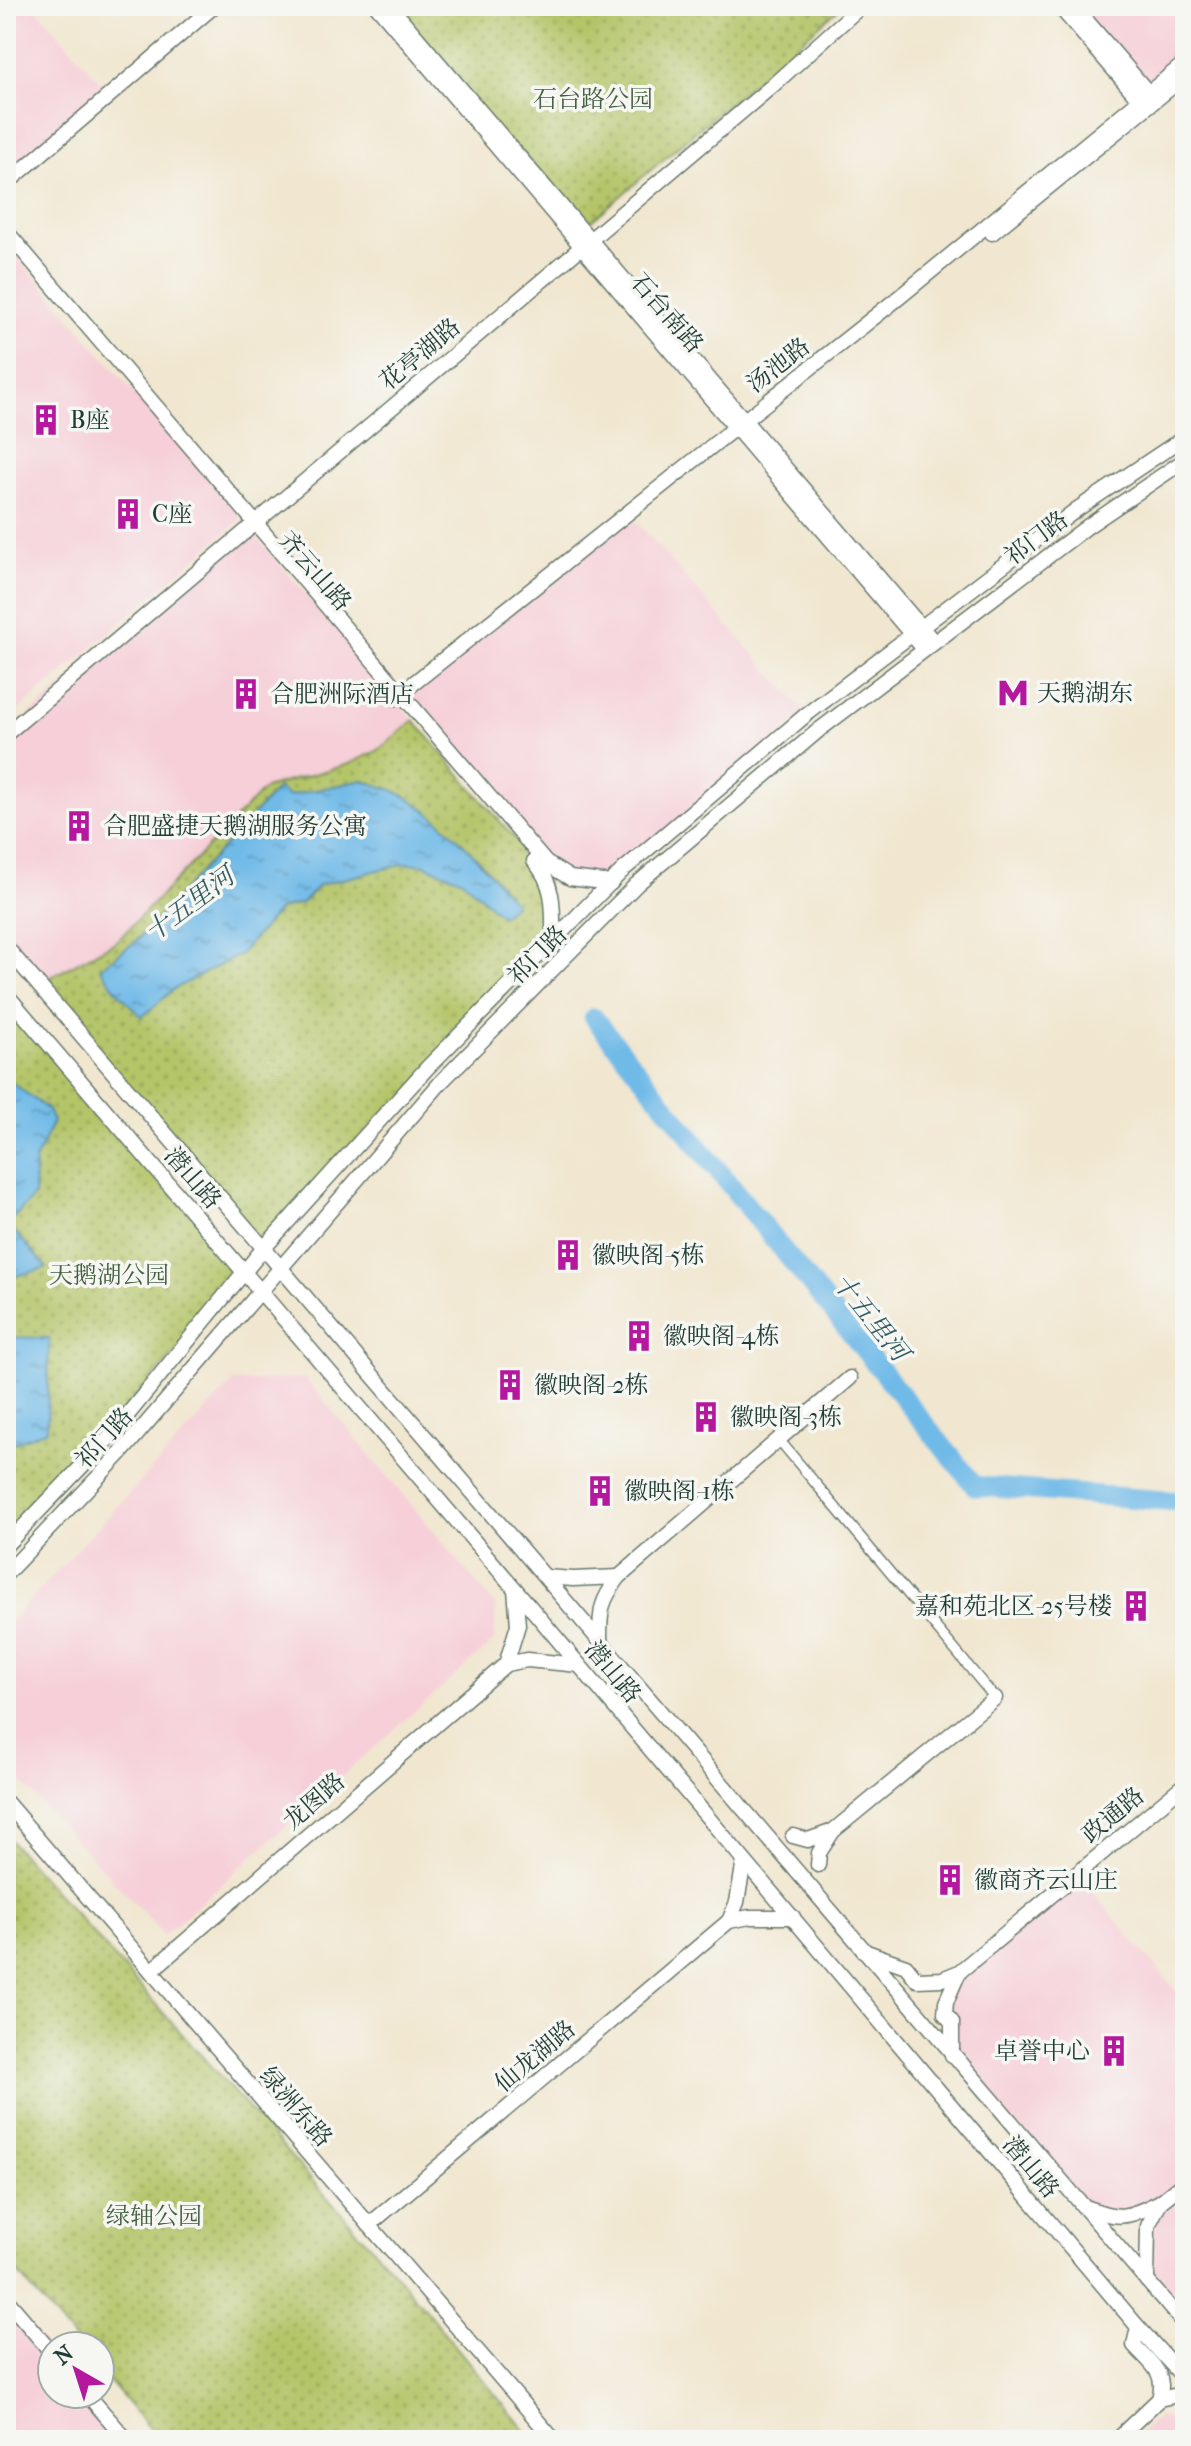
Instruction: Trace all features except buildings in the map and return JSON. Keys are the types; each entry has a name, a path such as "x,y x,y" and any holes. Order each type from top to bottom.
{"street":[{"path":"6,184 214,6"},
{"name":"石台南路","path":"377,6 585,243 929,646"},
{"name":"石台南路","path":"390,6 585,243"},
{"name":"花亭湖路","path":"6,734 772,86 861,6"},
{"path":"1059,6 1147,100"},
{"path":"1074,6 1147,100"},
{"name":"汤池路","path":"400,698 1147,100 1185,63"},
{"name":"汤池路","path":"1147,100 1185,76"},
{"path":"6,231 252,525"},
{"name":"齐云山路","path":"6,243 400,698 545,874 553,904 553,942"},
{"name":"祁门路","path":"6,1545 107,1440 263,1249 427,1068 611,883 807,714 1076,510 1185,437"},
{"name":"祁门路","path":"6,1574 121,1453 442,1081 637,884 819,730 1088,526 1185,460"},
{"path":"400,698 546,863 570,878 611,883"},
{"name":"潜山路","path":"6,947 1185,2325"},
{"name":"潜山路","path":"6,994 1185,2379"},
{"path":"600,1639 600,1610 604,1596 619,1577 850,1378"},
{"path":"780,1441 995,1698 833,1831 819,1853 818,1865"},
{"path":"546,1577 619,1577"},
{"path":"515,1589 518,1625 506,1664 527,1660 579,1665"},
{"name":"龙图路","path":"151,1971 506,1664"},
{"name":"政通路","path":"959,1972 1185,1784"},
{"name":"绿洲东路","path":"6,1802 554,2440"},
{"path":"793,1836 808,1840 833,1831"},
{"path":"729,1921 737,1902 744,1861"},
{"path":"729,1921 750,1917 793,1917"},
{"name":"仙龙湖路","path":"369,2225 729,1921"},
{"path":"864,1951 906,1966 917,1980 942,1979 959,1972"},
{"path":"952,2055 952,2022 945,2014 946,2002 959,1972"},
{"path":"1083,2206 1113,2218 1134,2214 1160,2202 1185,2182"},
{"path":"1147,2281 1148,2226 1160,2202"},
{"path":"6,2299 36,2334"},
{"path":"1116,2440 1159,2399 1163,2385 1159,2373 1134,2345 1138,2327"},
{"path":"1159,2399 1178,2395 1185,2402"},
{"path":"101,2410 127,2440"}],"shaded area":[{"path":"6,6 34,6 104,86 6,171"},
{"path":"1074,6 1185,6 1185,63 1148,92"},
{"path":"6,243 242,519 6,721"},
{"path":"632,517 807,714 611,883 555,869 405,698"},
{"path":"249,528 414,720 377,751 349,764 265,788 117,941 38,984 6,947 6,734"},
{"path":"305,1378 496,1606 494,1641 164,1935 6,1765 6,1626 233,1382"},
{"path":"1077,1874 1185,2001 1185,2325 1147,2281 1146,2249 1159,2203 1134,2214 1083,2206 952,2055 946,2002 959,1972"},
{"path":"6,2299 36,2334 36,2410 101,2410 126,2440 6,2440"},
{"path":"1158,2417 1184,2420 1185,2440 1131,2440"}],"green space":[{"name":"石台路公园","path":"390,6 842,6 581,230"},
{"path":"414,720 545,874 553,942 263,1249 38,984 117,941 265,788 349,764 377,751"},
{"name":"天鹅湖公园","path":"6,994 245,1273 6,1545"},
{"name":"绿轴公园","path":"6,1836 399,2278 533,2440 159,2440 116,2389 116,2330 66,2330 6,2259"}],"water":[{"path":"362,780 398,793 435,817 478,859 515,904 501,916 463,880 422,864 403,864 319,885 302,903 280,909 239,955 174,989 142,1017 100,968 136,941 278,788 288,796"},
{"path":"6,1078 47,1109 53,1121 35,1161 34,1196 8,1224 47,1268 16,1276 6,1284"},
{"path":"6,1337 49,1338 47,1430 6,1446"}],"waterway":[{"name":"十五里河","path":"594,1018 975,1486 1185,1502"}],"place":[{"name":"B座","path":"46,420"},
{"name":"C座","path":"128,514"},
{"name":"天鹅湖东","path":"1013,693"},
{"name":"合肥洲际酒店","path":"246,694"},
{"name":"合肥盛捷天鹅湖服务公寓","path":"79,826"},
{"name":"徽映阁-5栋","path":"568,1255"},
{"name":"徽映阁-4栋","path":"639,1336"},
{"name":"徽映阁-2栋","path":"510,1385"},
{"name":"徽映阁-3栋","path":"706,1417"},
{"name":"徽映阁-1栋","path":"600,1491"},
{"name":"嘉和苑北区-25号楼","path":"1136,1606"},
{"name":"徽商齐云山庄","path":"950,1880"},
{"name":"卓誉中心","path":"1114,2051"}]}
